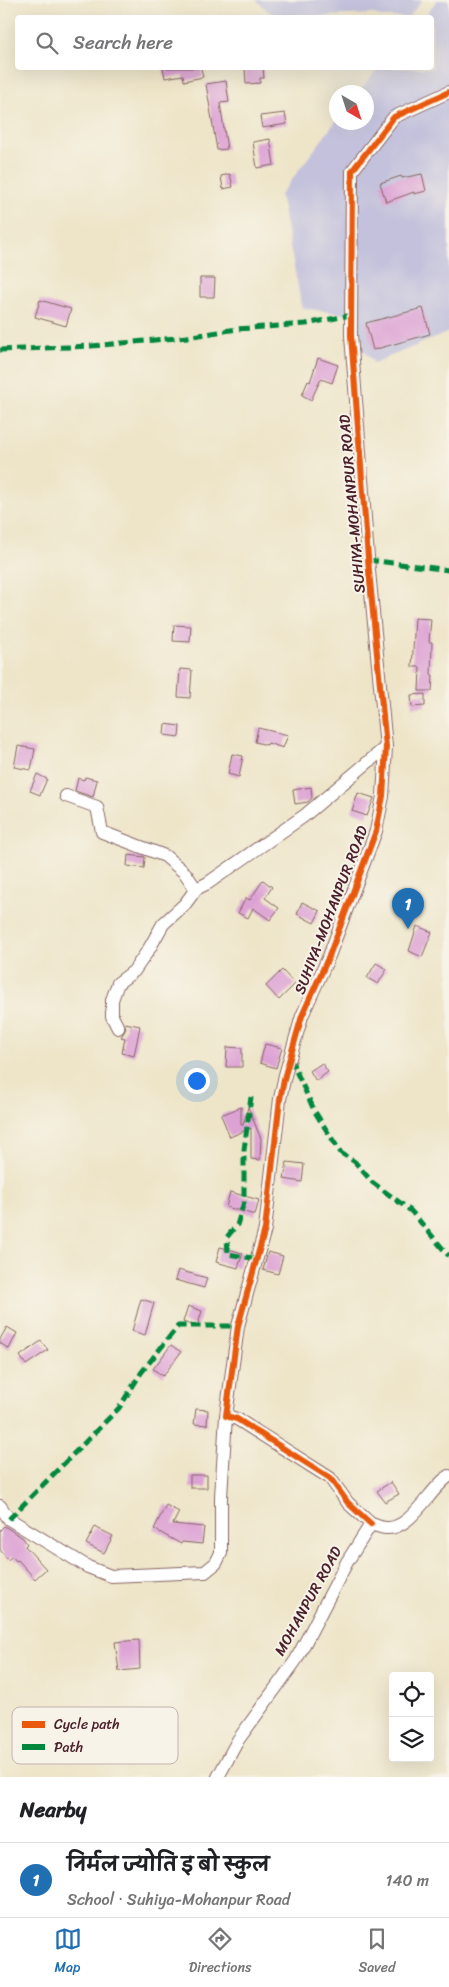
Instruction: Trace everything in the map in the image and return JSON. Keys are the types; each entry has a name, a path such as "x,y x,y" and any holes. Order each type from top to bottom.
{"street":[{"name":"SUHIYA-MOHANPUR ROAD","path":"0,1506 8,1519 88,1567 105,1575 205,1572 216,1563 220,1553 226,1416 238,1326 265,1229 280,1099 285,1075 302,1016 329,956 376,830 383,796 386,747 369,565 351,335 352,171 394,117 449,92"},
{"path":"118,1028 112,1016 112,1000 118,983 134,971 149,950 163,924 185,904 196,889 208,883 304,816 386,747"},
{"path":"66,796 97,807 102,832 165,856 185,873 196,889"},
{"path":"226,1416 237,1418 330,1478 348,1503 371,1524 387,1528 401,1525 423,1504 440,1482 449,1476"},
{"name":"MOHANPUR ROAD","path":"218,1777 238,1740 296,1660 347,1562 371,1524"}],"shaded area":[{"path":"256,0 422,0 411,15 273,15"},
{"path":"437,0 449,0 449,332 374,363 351,335 351,315 302,308 280,195 329,130 374,130 374,85 364,85 376,70 434,70 434,15 426,15"}],"building":[{"path":"163,70 201,70 203,77 184,81 183,75 165,78"},
{"path":"245,70 263,70 264,78 260,78 260,83 246,84"},
{"path":"226,81 229,102 220,103 227,149 217,150 206,84"},
{"path":"285,113 287,124 262,128 260,116"},
{"path":"270,139 274,165 257,168 253,142"},
{"path":"230,174 233,187 223,189 221,176"},
{"path":"422,174 426,191 414,194 414,192 386,202 380,183 401,176 402,178"},
{"path":"200,278 215,278 214,297 200,297"},
{"path":"40,300 71,309 66,326 35,317"},
{"path":"423,308 430,334 373,350 366,323"},
{"path":"318,358 338,365 332,383 321,379 311,400 302,395 308,381 310,382"},
{"path":"415,618 431,619 429,642 432,642 432,691 419,691 420,667 412,667"},
{"path":"174,625 191,626 190,642 173,641"},
{"path":"180,669 192,670 190,698 178,697"},
{"path":"425,694 425,706 412,707 411,695"},
{"path":"165,724 180,726 179,737 164,735"},
{"path":"258,728 288,735 283,748 268,743 267,745 255,742"},
{"path":"18,746 35,749 31,770 14,767"},
{"path":"232,754 243,756 239,777 228,774"},
{"path":"37,774 47,779 40,795 30,791"},
{"path":"85,777 97,780 93,797 75,791 78,778 84,780"},
{"path":"311,787 312,798 308,802 295,804 293,790"},
{"path":"358,793 374,798 367,816 352,811"},
{"path":"128,855 145,857 144,868 127,866"},
{"path":"263,880 272,887 265,898 279,908 270,920 253,908 248,918 238,913 246,898 250,900"},
{"path":"302,902 320,911 314,923 297,914"},
{"path":"417,926 432,932 422,957 409,951"},
{"path":"376,963 387,969 378,984 367,978"},
{"path":"282,970 295,984 279,1000 266,986"},
{"path":"125,1023 140,1026 134,1056 122,1053 125,1038 121,1037 126,1029"},
{"path":"265,1044 282,1048 276,1068 260,1063"},
{"path":"227,1047 242,1048 242,1067 226,1067"},
{"path":"322,1063 328,1072 316,1081 310,1071"},
{"path":"241,1107 241,1125 243,1125 248,1107 261,1139 260,1160 251,1159 251,1128 230,1137 221,1115"},
{"path":"287,1162 304,1164 302,1182 284,1179"},
{"path":"230,1192 259,1200 255,1215 226,1207"},
{"path":"220,1247 243,1253 238,1268 216,1262"},
{"path":"268,1252 283,1256 278,1274 263,1270"},
{"path":"178,1270 207,1278 204,1288 175,1280"},
{"path":"141,1299 154,1303 145,1335 132,1331"},
{"path":"188,1306 202,1311 197,1327 183,1322"},
{"path":"7,1327 17,1333 9,1349 0,1343 0,1339"},
{"path":"41,1341 48,1350 26,1365 20,1356"},
{"path":"171,1345 181,1352 163,1376 153,1369"},
{"path":"196,1409 208,1410 207,1425 194,1424"},
{"path":"190,1475 207,1475 207,1488 190,1488"},
{"path":"391,1482 399,1494 385,1502 377,1491"},
{"path":"166,1505 179,1512 173,1524 204,1527 202,1544 182,1542 181,1544 154,1529"},
{"path":"4,1526 23,1538 27,1544 25,1546 46,1569 35,1579 18,1560 16,1561 12,1556 8,1560 0,1550 0,1530"},
{"path":"95,1527 113,1536 104,1553 86,1544"},
{"path":"139,1640 140,1669 119,1671 115,1642"}],"marked path":[{"path":"0,350 91,346 187,337 237,329 306,324 351,315"},
{"path":"368,560 449,570"},
{"path":"290,1058 315,1112 341,1153 355,1162 372,1182 411,1211 449,1256"},
{"path":"251,1097 244,1150 244,1202 237,1225 227,1237 228,1254 258,1259"},
{"path":"9,1519 119,1408 141,1373 178,1326 238,1326"}],"cycle path":[{"path":"371,1524 348,1503 330,1478 237,1419 226,1416 238,1326 265,1229 280,1099 285,1075 302,1016 329,956 376,831 383,796 386,747 369,571 351,335 352,171 394,117 449,92"}],"place":[{"name":"निर्मल ज्याेति इ बाे स्कुल","path":"408,929"}]}
